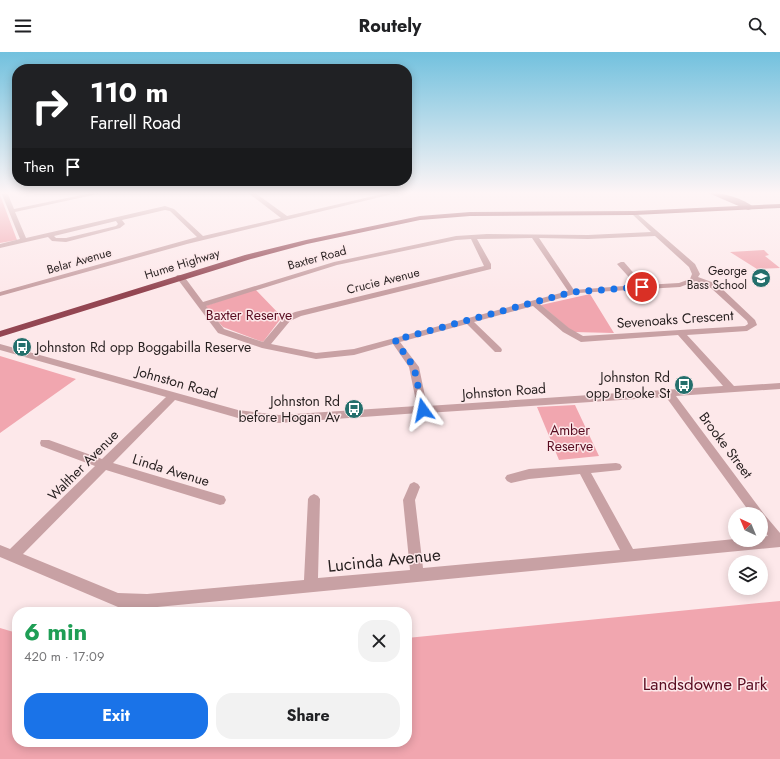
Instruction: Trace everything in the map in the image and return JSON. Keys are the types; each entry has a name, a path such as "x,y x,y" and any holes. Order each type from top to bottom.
{"highway":[{"name":"Hume Highway","path":"0,329 249,253 374,225"},
{"name":"Hume Highway","path":"0,334 180,277 280,248 390,225"}],"street":[{"path":"18,225 24,241"},
{"path":"0,246 50,235 54,240 66,240 118,227 121,225"},
{"path":"187,225 201,238"},
{"name":"Belar Avenue","path":"0,294 201,238 256,225"},
{"path":"180,277 221,331 264,346 316,356 354,352 572,292 680,285 690,282 694,278 695,272 692,266 647,225"},
{"name":"Baxter Road","path":"200,305 336,263 438,241 473,237 657,234"},
{"path":"534,236 572,292"},
{"name":"Crucie Avenue","path":"264,346 287,319 298,314 488,267 473,237"},
{"path":"621,264 642,287"},
{"name":"Sevenoaks Crescent","path":"534,303 566,330 581,339 747,328 752,325 751,320 716,288 694,278"},
{"path":"469,321 498,350"},
{"path":"680,332 731,389"},
{"path":"395,340 414,367 423,410"},
{"name":"Johnston Road","path":"0,347 238,414 279,419 780,386"},
{"name":"Brooke Street","path":"669,394 753,507"},
{"name":"Walther Avenue","path":"6,553 105,465 174,395"},
{"name":"Linda Avenue","path":"44,443 105,465 220,500"},
{"path":"511,478 529,474 616,467"},
{"path":"583,470 629,555"},
{"path":"414,487 409,500 417,575"},
{"path":"311,585 314,499"},
{"path":"768,527 779,541"},
{"name":"Lucinda Avenue","path":"6,553 118,600 147,601 779,541"}],"green space":[{"path":"0,225 11,225 17,240 0,243"},
{"path":"764,250 769,255 765,256 780,268 757,269 730,252"},
{"name":"Baxter Reserve","path":"255,289 282,317 263,342 223,327 205,306"},
{"path":"590,294 614,333 573,332 541,305"},
{"path":"0,356 76,379 0,433"},
{"name":"Amber Reserve","path":"575,405 599,456 559,460 537,407"},
{"name":"Landsdowne Park","path":"780,601 780,759 0,759 0,628 12,632 12,747 412,747 412,638"}],"place":[{"name":"George Bass School","path":"761,278"},
{"name":"Johnston Rd opp Boggabilla Reserve","path":"22,347"},
{"name":"Johnston Rd opp Brooke St","path":"684,385"},
{"name":"Johnston Rd before Hogan Av","path":"354,409"}],"route":[{"path":"423,410 414,367 395,340 572,292 642,287"}]}
